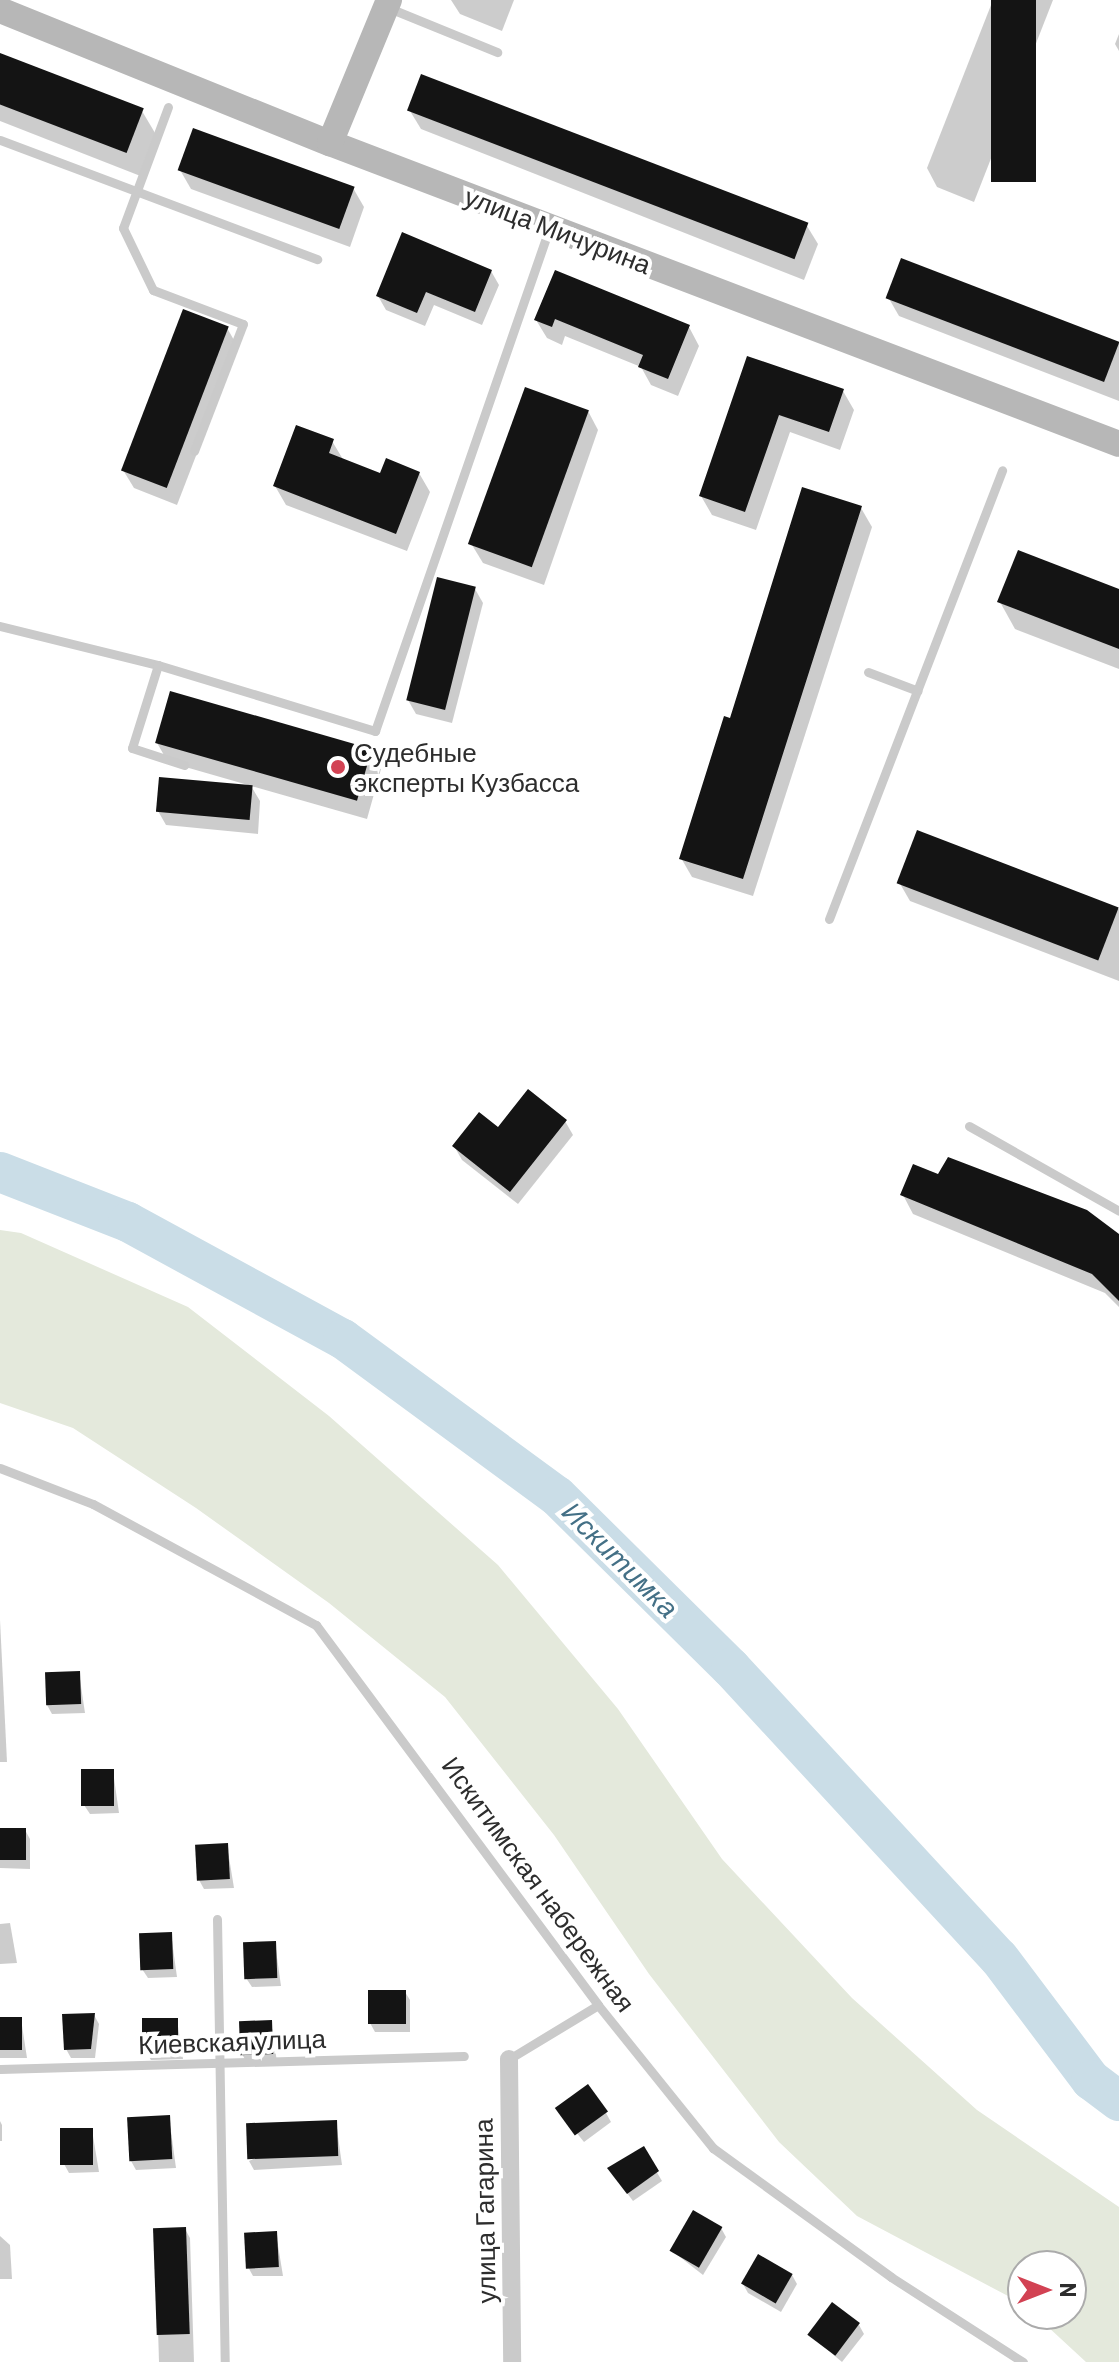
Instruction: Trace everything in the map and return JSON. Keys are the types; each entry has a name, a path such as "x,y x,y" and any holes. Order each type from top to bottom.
{"street":[{"path":"330,143 387,4"},
{"name":"улица Мичурина","path":"0,10 330,143 1119,444"},
{"name":"улица Гагарина","path":"509,2059 512,2362"}],"lane":[{"path":"387,4 497,52"},
{"path":"168,107 123,228 153,290 243,324 194,451"},
{"path":"0,140 136,194 317,259"},
{"path":"0,626 158,665 375,731 550,226"},
{"path":"829,919 1002,470"},
{"path":"158,665 132,748 184,765"},
{"path":"868,672 918,691"},
{"path":"969,1126 1119,1211"},
{"name":"Искитимская набережная","path":"0,1468 93,1504 316,1625 598,2005 713,2148 891,2277 1023,2362"},
{"path":"217,1919 225,2362"},
{"path":"509,2059 598,2005"},
{"name":"Киевская улица","path":"0,2069 464,2056"}],"shaded area":[{"path":"0,1230 21,1233 188,1307 329,1416 498,1565 618,1709 722,1859 852,1998 977,2110 1119,2207 1119,2362 1086,2362 1051,2330 1087,2330 1087,2250 1007,2250 1007,2296 857,2216 779,2142 649,1974 554,1835 445,1697 329,1603 196,1508 73,1428 0,1403"}],"building":[{"path":"991,0 1036,0 1036,182 991,182"},
{"path":"0,53 144,108 127,153 0,104"},
{"path":"421,74 808,223 794,259 407,110"},
{"path":"193,128 355,187 339,229 178,170"},
{"path":"402,232 492,270 475,312 426,292 417,313 376,296"},
{"path":"901,258 1119,342 1104,382 886,298"},
{"path":"555,270 690,325 668,379 638,367 643,355 555,319 552,327 534,320"},
{"path":"183,309 229,327 167,488 121,471"},
{"path":"747,356 844,389 829,432 779,415 745,512 699,496"},
{"path":"525,387 589,410 532,567 468,544"},
{"path":"296,425 334,439 329,453 380,473 386,458 420,472 396,534 273,486"},
{"path":"802,487 862,506 743,879 679,859 724,716 730,718"},
{"path":"1018,550 1119,589 1119,649 997,602"},
{"path":"437,577 476,587 445,710 406,700"},
{"path":"170,691 372,749 357,801 155,743"},
{"path":"159,777 253,785 250,820 156,812"},
{"path":"917,830 1119,907 1098,961 897,883"},
{"path":"528,1089 567,1120 510,1192 452,1146 479,1112 498,1127"},
{"path":"948,1157 1087,1210 1119,1234 1119,1301 1092,1274 900,1195 913,1164 938,1174"},
{"path":"80,1671 81,1704 46,1705 45,1672"},
{"path":"81,1769 114,1769 114,1806 81,1806"},
{"path":"0,1828 26,1828 26,1860 0,1860"},
{"path":"228,1843 230,1879 197,1881 195,1845"},
{"path":"172,1932 173,1969 140,1970 139,1933"},
{"path":"276,1941 277,1978 244,1979 243,1942"},
{"path":"368,1990 406,1990 406,2024 368,2024"},
{"path":"95,2013 91,2049 64,2050 62,2014"},
{"path":"0,2017 22,2017 22,2050 0,2050"},
{"path":"142,2018 178,2018 178,2052 142,2052"},
{"path":"272,2020 273,2054 240,2055 239,2021"},
{"path":"588,2084 608,2112 575,2136 555,2108"},
{"path":"170,2115 172,2159 129,2161 127,2117"},
{"path":"337,2120 338,2156 247,2159 246,2123"},
{"path":"60,2128 93,2128 93,2165 60,2165"},
{"path":"644,2146 659,2171 627,2194 607,2168"},
{"path":"693,2210 722,2227 699,2268 670,2251"},
{"path":"186,2227 190,2334 157,2335 153,2228"},
{"path":"277,2231 279,2267 246,2269 244,2233"},
{"path":"758,2254 793,2274 776,2303 741,2283"},
{"path":"832,2302 860,2323 835,2356 807,2335"}],"waterway":[{"name":"Искитимка","path":"0,1172 128,1222 343,1339 557,1496 731,1668 999,1958 1091,2080 1119,2101"}],"place":[{"name":"Судебные эксперты Кузбасса","path":"338,767"}]}
